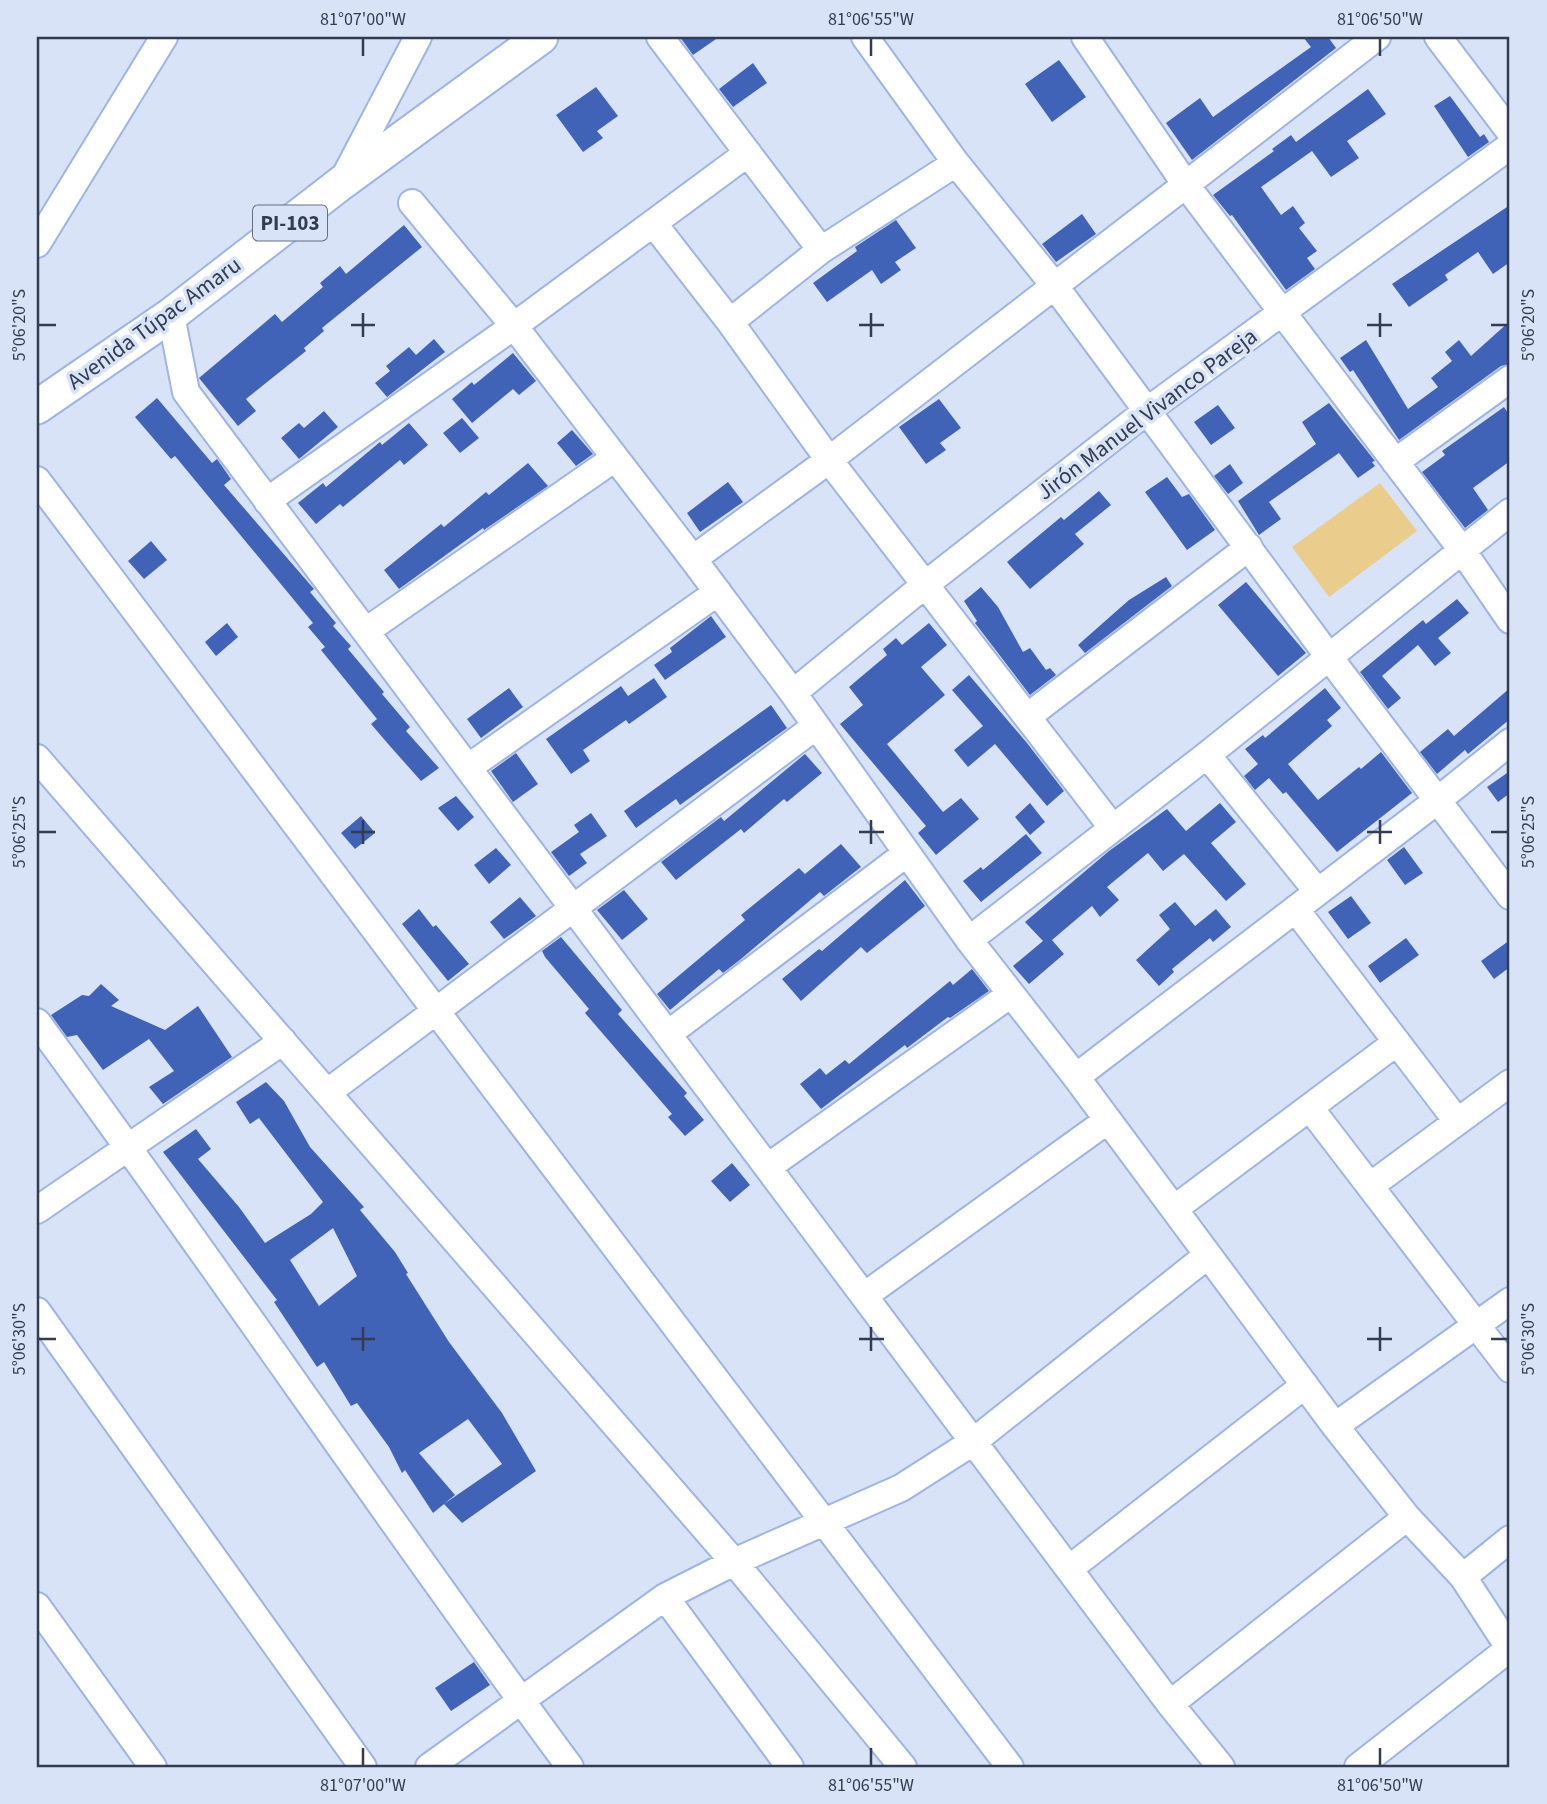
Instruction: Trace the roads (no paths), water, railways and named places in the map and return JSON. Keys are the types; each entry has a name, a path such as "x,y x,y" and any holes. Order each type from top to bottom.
{"main road":[{"name":"Avenida Túpac Amaru","path":"37,407 171,315 340,184 541,37"}],"street":[{"path":"37,244 164,37"},
{"path":"340,184 418,37"},
{"path":"660,37 821,250"},
{"path":"693,559 829,460 1377,37"},
{"path":"1438,37 1510,132"},
{"path":"870,38 956,163 1054,285 1329,657 1510,896"},
{"path":"1089,38 1186,185 1462,550 1510,620"},
{"name":"Jirón Manuel Vivanco Pareja","path":"793,693 926,584 1148,410 1510,146"},
{"path":"267,501 514,326 747,153"},
{"path":"730,322 821,250 956,163"},
{"path":"412,203 514,326 693,559 793,693 969,940 1076,1077 1335,1426 1408,1517 1463,1577 1510,1648 1358,1767"},
{"path":"653,223 730,322 829,460 1112,827"},
{"path":"171,315 186,392 1170,1704 1222,1767"},
{"path":"1395,462 1510,379"},
{"path":"366,631 615,458"},
{"path":"37,480 1010,1767"},
{"path":"969,940 1207,755 1510,512"},
{"path":"1027,717 1249,547"},
{"path":"469,767 718,592"},
{"path":"328,1092 816,726"},
{"path":"1076,1077 1296,910 1510,742"},
{"path":"1207,755 1317,891"},
{"path":"37,758 734,1562 903,1767"},
{"path":"668,1034 908,853"},
{"path":"1296,910 1457,1121"},
{"path":"768,1167 1011,994"},
{"path":"37,1022 570,1767"},
{"path":"37,1210 283,1041"},
{"path":"1174,1209 1397,1042"},
{"path":"1370,1186 1510,1083"},
{"path":"1310,1108 1510,1369"},
{"path":"864,1296 1108,1120"},
{"path":"429,1767 665,1597 734,1562 901,1488 973,1441 1208,1255"},
{"path":"1335,1426 1510,1301"},
{"path":"37,1311 363,1767"},
{"path":"1069,1569 1305,1385"},
{"path":"1170,1704 1408,1517"},
{"path":"1463,1577 1510,1539"},
{"path":"665,1597 790,1767"},
{"path":"37,1605 153,1767"}]}
